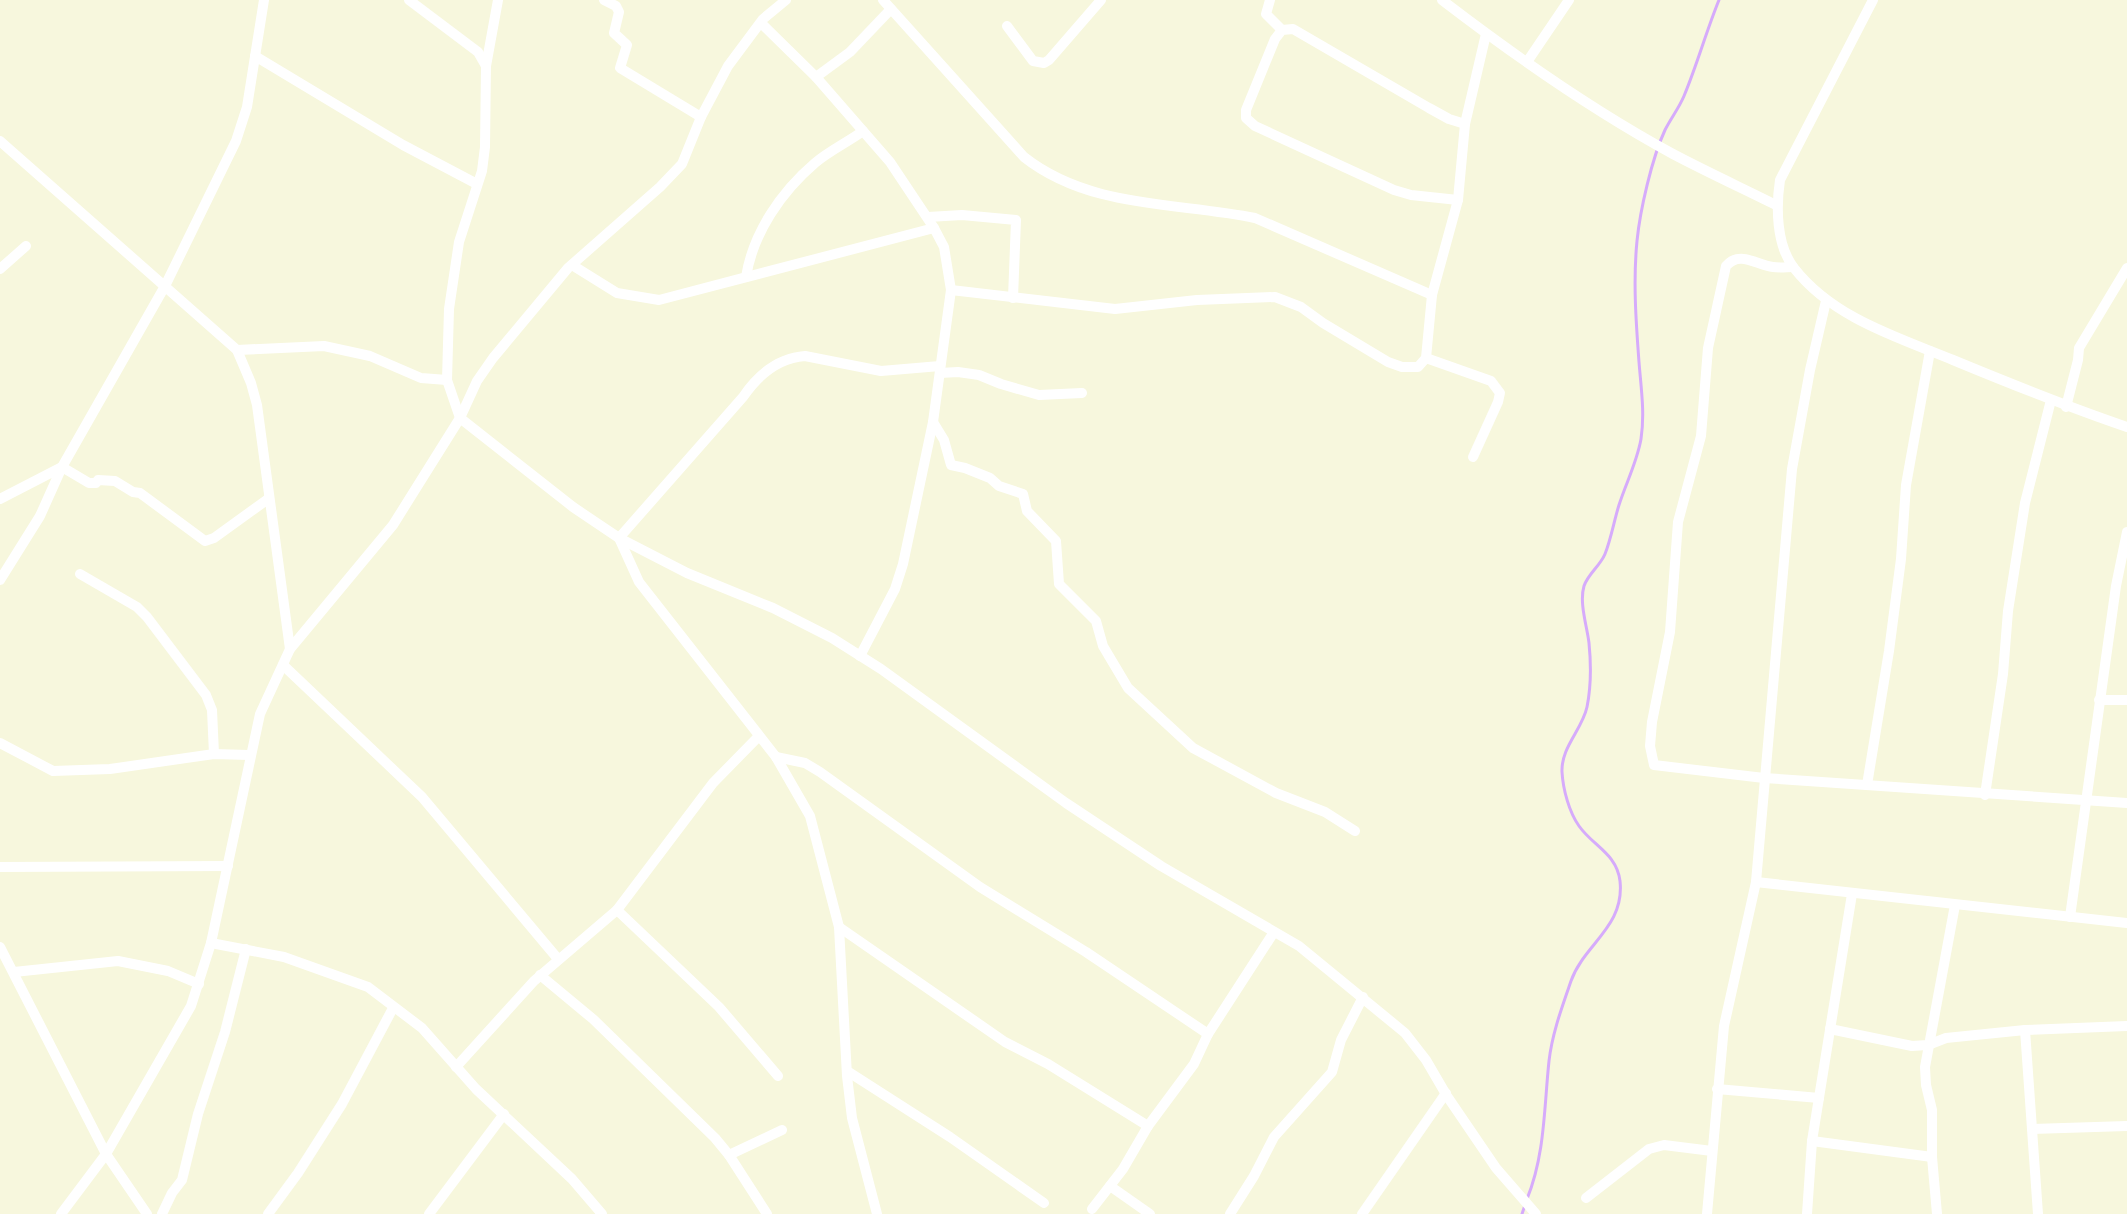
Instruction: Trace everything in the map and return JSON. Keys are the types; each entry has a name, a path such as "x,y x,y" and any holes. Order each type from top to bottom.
{"street":[{"path":"0,580 40,516 62,467 165,286 236,141 247,107 264,0"},
{"path":"409,0 478,52 486,66"},
{"path":"498,0 486,66 485,147 482,171 456,259 447,334 447,380 460,418 573,507 619,538 688,573 773,608 832,638 1066,803 1161,866 1298,946 1363,997 1404,1033 1426,1060 1496,1168 1533,1211"},
{"path":"604,0 616,6 619,12 614,33 627,45 620,68 701,117"},
{"path":"883,0 1024,157 1040,169 1097,192 1146,204 1231,213 1255,218 1432,295"},
{"path":"1007,26 1034,61 1044,63 1049,60 1101,0"},
{"path":"1270,0 1266,9 1267,18 1282,30 1293,29 1429,108 1449,119 1465,124"},
{"path":"1442,0 1486,34 1624,126 1674,154 1776,205"},
{"path":"1527,62 1568,0"},
{"path":"1874,0 1780,180 1776,205 1783,244 1793,267 1826,301 1880,331 2066,407 2127,427"},
{"path":"61,1214 106,1154 191,1006 211,943 260,714 290,649 393,525 460,418 477,381 493,358 572,265 660,187 682,164 701,117 728,66 778,2"},
{"path":"816,77 850,52 891,9"},
{"path":"761,22 816,77 890,162 928,217 944,248 951,290 933,422 903,564 895,589 860,656"},
{"path":"1282,30 1275,39 1248,102 1246,118 1250,123 1394,190 1411,195 1458,200"},
{"path":"951,290 1115,309 1197,300 1274,297 1301,306 1323,323 1388,362 1402,367 1413,368 1422,364 1426,358 1432,295 1458,200 1465,124 1486,34"},
{"path":"255,56 403,145 477,184"},
{"path":"746,277 749,256 760,231 786,193 816,163 864,131"},
{"path":"0,142 237,350 251,383 257,405 268,499 290,649"},
{"path":"928,217 962,215 1016,220 1013,298"},
{"path":"572,265 617,293 659,300 934,228"},
{"path":"0,269 26,246"},
{"path":"1793,267 1772,267 1740,258 1731,260 1726,266 1708,348 1701,436 1678,522 1670,632 1652,722 1650,746 1654,765 1764,778 1985,795 2127,803"},
{"path":"2066,407 2078,360 2079,348 2127,268"},
{"path":"1707,1214 1717,1089 1728,1006 1749,920 1756,882 1792,469 1810,370 1826,301"},
{"path":"237,350 324,346 370,356 421,378 447,380"},
{"path":"1867,786 1901,559 1906,485 1930,351"},
{"path":"619,538 743,397 756,378 780,363 796,357 805,356 881,371 940,369 979,375 1001,384 1039,395 1082,393"},
{"path":"1426,358 1491,380 1500,393 1498,402 1473,457"},
{"path":"1985,795 2003,674 2008,611 2025,503 2050,400"},
{"path":"933,422 944,440 951,465 965,468 990,478 999,486 1023,494 1027,511 1056,541 1058,584 1096,621 1103,646 1128,688 1193,748 1276,793 1325,812 1355,831"},
{"path":"62,467 88,483 96,483 98,480 115,481 133,492 140,493 205,541 214,538 268,499"},
{"path":"0,499 62,467"},
{"path":"2070,917 2116,586 2127,532"},
{"path":"619,538 639,582 776,757 810,816 839,927 846,1071 852,1118 877,1214"},
{"path":"80,574 137,607 147,617 206,695 212,710 214,754"},
{"path":"283,665 422,797 558,959"},
{"path":"2100,700 2127,700"},
{"path":"456,1067 540,975 617,910 713,783 759,736"},
{"path":"0,743 53,771 110,769 214,754 250,754"},
{"path":"776,757 806,763 980,888 1086,952 1208,1034"},
{"path":"0,867 228,866"},
{"path":"1756,882 2127,923"},
{"path":"1807,1214 1812,1141 1818,1098 1852,894"},
{"path":"1936,1214 1932,1156 1932,1110 1926,1085 1925,1067 1954,905"},
{"path":"617,910 720,1007 778,1076"},
{"path":"839,927 1005,1042 1048,1064 1148,1126"},
{"path":"1092,1210 1123,1169 1148,1126 1194,1064 1208,1034 1274,932"},
{"path":"211,943 284,957 368,987 393,1008 422,1028 456,1067 572,1179 602,1214"},
{"path":"0,947 106,1154 147,1214"},
{"path":"162,1214 172,1193 182,1180 198,1114 225,1032 246,949"},
{"path":"14,972 118,961 168,971 199,984"},
{"path":"540,975 593,1019 715,1138 730,1156 767,1214"},
{"path":"1230,1214 1254,1176 1274,1137 1328,1078 1341,1040 1363,997"},
{"path":"268,1214 298,1174 346,1098 393,1008"},
{"path":"1830,1029 1912,1046 1928,1045 1946,1038 2025,1030 2127,1026"},
{"path":"2025,1030 2038,1214"},
{"path":"846,1071 950,1137 1044,1203"},
{"path":"1717,1089 1818,1098"},
{"path":"1362,1214 1446,1093"},
{"path":"429,1214 504,1114"},
{"path":"2032,1129 2127,1126"},
{"path":"730,1156 782,1130"},
{"path":"1812,1141 1932,1156"},
{"path":"1586,1198 1648,1149 1664,1145 1712,1150"},
{"path":"1110,1186 1150,1214"}],"waterway":[{"path":"1527,1199 1541,1148 1549,1061 1558,1021 1577,968 1610,923 1620,897 1618,872 1609,857 1585,833 1572,814 1567,800 1562,772 1568,747 1587,707 1589,691 1589,643 1582,600 1584,586 1605,554 1641,439 1643,410 1636,317 1635,271 1637,241 1644,200 1660,142 1684,96 1719,0"},
{"path":"1522,1214 1525,1205"}]}
